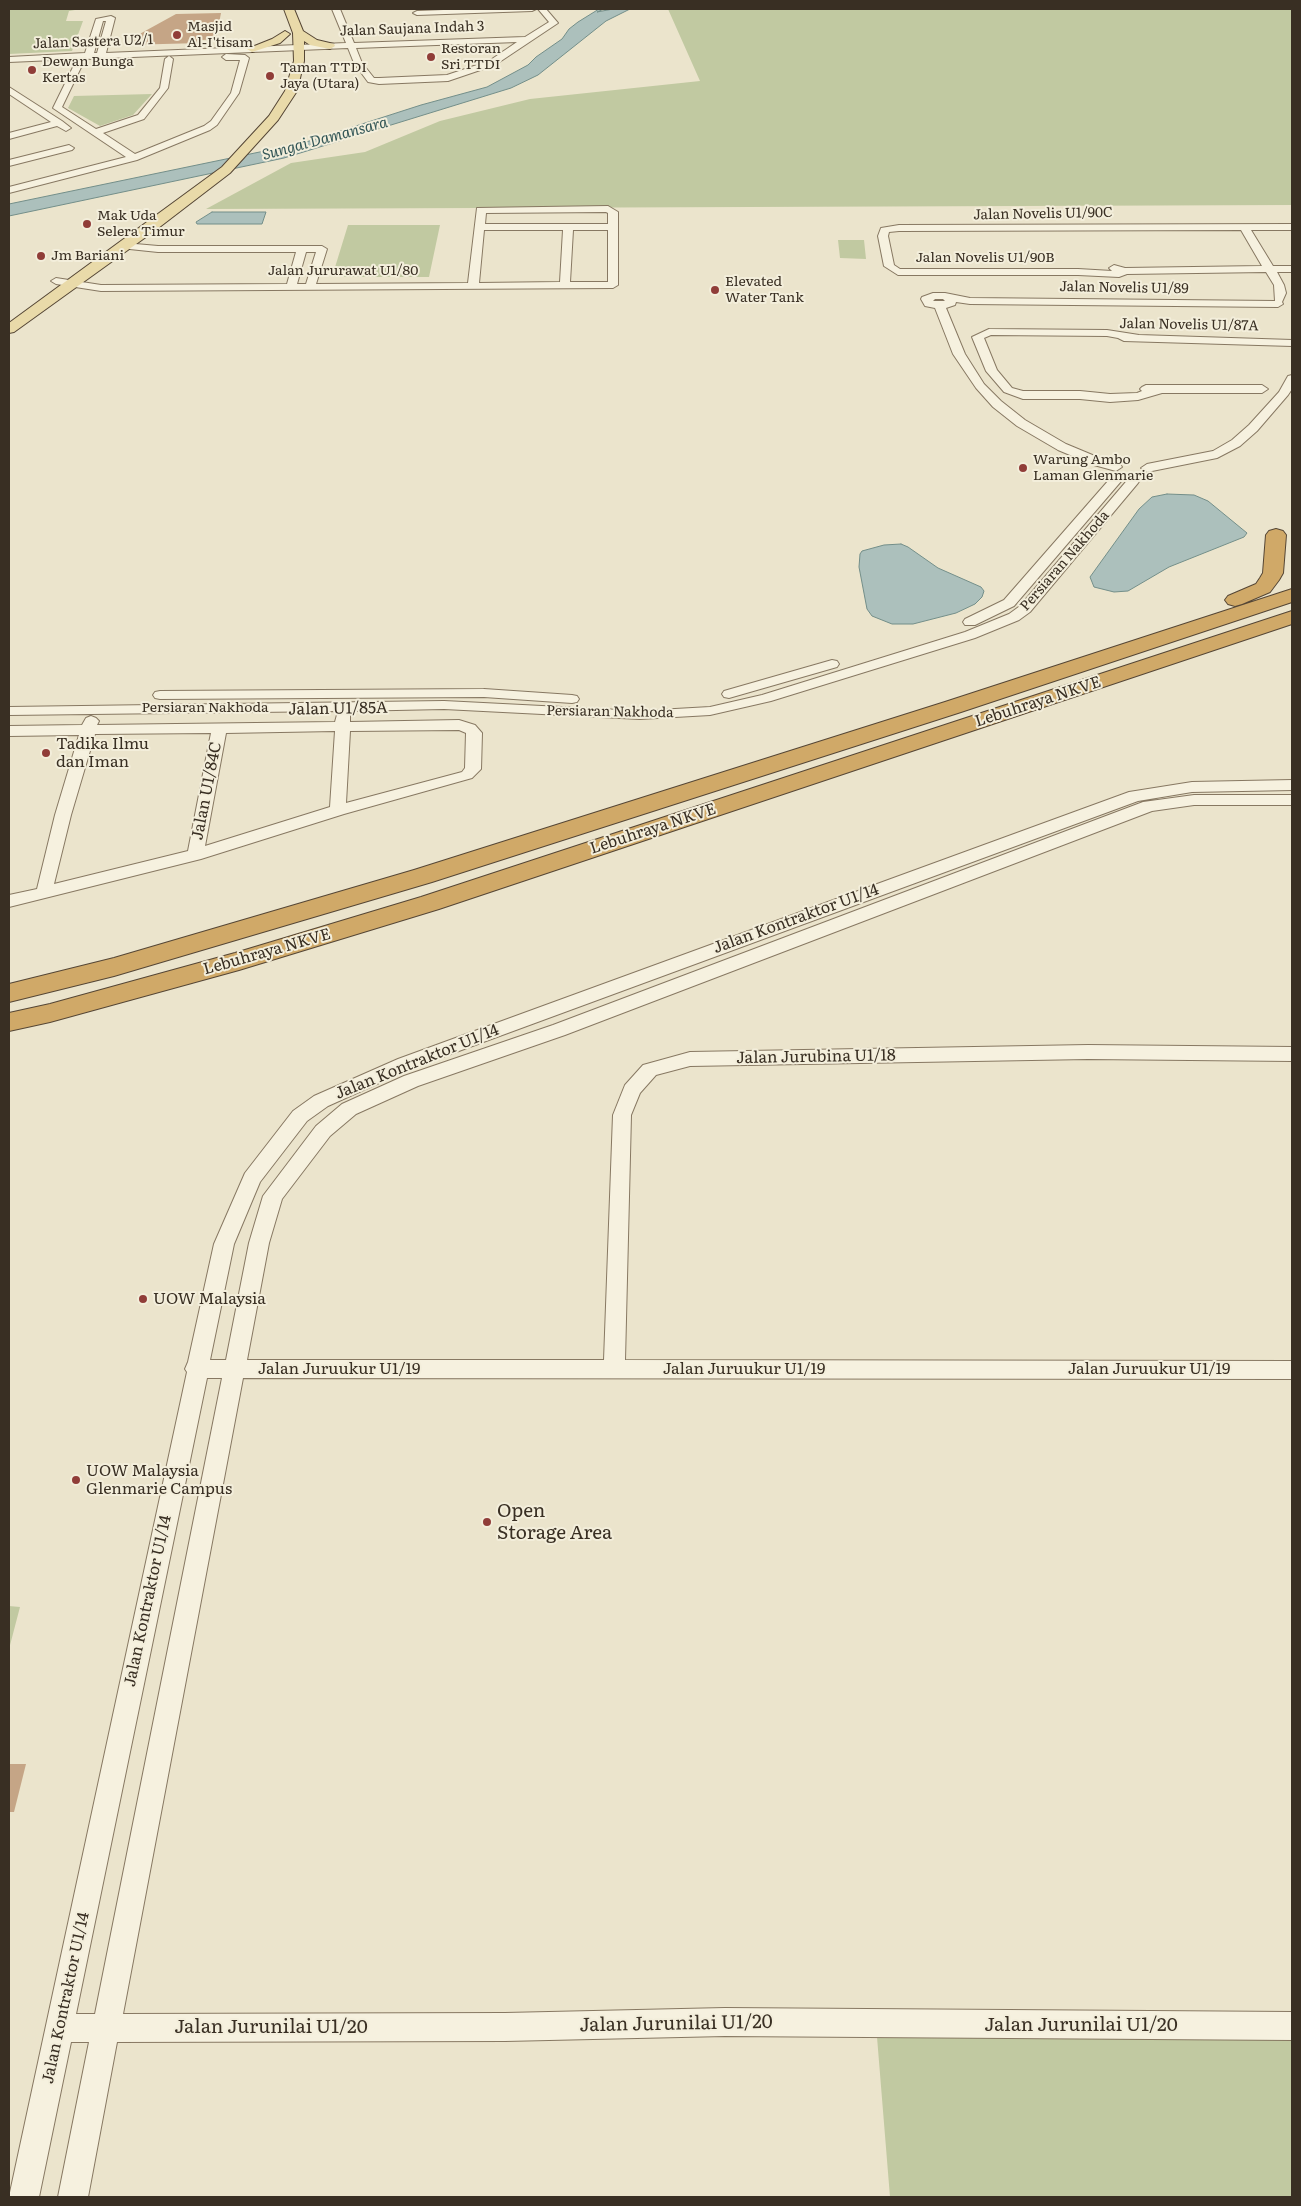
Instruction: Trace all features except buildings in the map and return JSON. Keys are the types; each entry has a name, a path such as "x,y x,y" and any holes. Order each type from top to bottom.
{"highway":[{"path":"953,707 1206,612 1263,588 1273,573 1276,535"},
{"name":"Lebuhraya NKVE","path":"9,993 201,943 405,882 953,707 1292,595"},
{"name":"Lebuhraya NKVE","path":"9,1022 50,1013 239,961 430,903 1292,617"}],"main road":[{"path":"9,330 74,284 226,170 256,139 274,118 291,91 299,61 298,33 289,9"},
{"path":"284,29 285,60 252,49 276,41 284,29"},
{"path":"298,33 314,43 330,46"},
{"path":"299,61 316,50 330,46"},
{"path":"9,315 181,194 209,172 256,122"}],"street":[{"path":"336,9 358,63 371,80 389,81 456,76 492,64 527,39 554,23 542,9"},
{"path":"418,14 532,9"},
{"path":"101,55 111,18 100,19 84,58 57,108 134,158"},
{"name":"Jalan Saujana Indah 3","path":"299,48 432,39 527,39"},
{"name":"Jalan Sastera U2/1","path":"9,59 84,58 101,55 299,48"},
{"path":"9,190 134,158 201,132 214,123 235,93 245,58 84,58"},
{"path":"95,133 141,117 164,88 169,59"},
{"path":"9,90 74,133"},
{"path":"9,136 59,123"},
{"path":"9,163 69,148"},
{"path":"104,153 118,162"},
{"path":"473,286 481,228 479,224 481,210 612,210 613,227 481,228"},
{"name":"Jalan Novelis U1/90C","path":"893,270 889,266 883,236 885,230 891,229 1045,229 1113,226 1245,229"},
{"path":"566,285 568,227"},
{"name":"Jalan Jururawat U1/80","path":"56,281 101,288 613,285 613,227"},
{"path":"1285,301 1278,285 1245,229 1292,228"},
{"path":"124,246 158,249 322,249 310,287"},
{"path":"291,287 302,249"},
{"path":"1269,270 1292,269"},
{"name":"Jalan Novelis U1/90B","path":"893,270 907,274 1078,272 1119,274 1125,271 1269,270"},
{"name":"Jalan Novelis U1/89","path":"946,303 970,301 1285,301"},
{"path":"946,303 959,354 980,386 997,404 1021,423 1062,447 1124,467 1147,468 1217,454 1236,443 1288,395 1292,378"},
{"name":"Jalan Novelis U1/87A","path":"1080,394 1023,395 1008,390 992,371 986,346 978,337 988,332 1292,343"},
{"name":"Jalan Novelis U1/87A","path":"1019,344 1083,336"},
{"path":"1080,394 1110,398 1138,396 1158,390 1262,389"},
{"path":"1124,467 1134,480 1150,476 1147,468"},
{"name":"Persiaran Nakhoda","path":"9,711 96,702 484,693 637,704 691,702 720,697 964,624 987,615 1009,603 1124,467"},
{"name":"Persiaran Nakhoda","path":"9,699 344,707 444,706 640,716 710,711 766,698 970,635 1014,617 1025,609 1134,480"},
{"path":"44,893 63,815 96,702"},
{"path":"9,900 196,855 338,810 344,707"},
{"name":"Jalan U1/85A","path":"9,731 459,725 470,728 474,733 473,769 471,772 338,810"},
{"name":"Jalan U1/84C","path":"196,855 219,728"},
{"name":"Jalan Kontraktor U1/14","path":"24,2197 196,1369 224,1244 252,1178 300,1116 321,1101 413,1060 1135,796 1192,787 1289,797"},
{"name":"Jalan Kontraktor U1/14","path":"73,2197 259,1243 273,1196 322,1131 349,1109 411,1081 559,1030 1149,806 1194,800 1289,797"},
{"name":"Jalan Jurubina U1/18","path":"614,1369 622,1115 632,1090 650,1070 690,1059 1088,1052 1292,1054"},
{"name":"Jalan Juruukur U1/19","path":"196,1369 1292,1370"},
{"name":"Jalan Jurunilai U1/20","path":"60,2028 505,2027 724,2022 1292,2026"}],"green space":[{"path":"9,9 81,9 69,11 66,21 83,21 72,51 9,54"},
{"path":"668,9 1292,9 1292,205 206,209 291,163 365,152 440,121 530,99 700,81"},
{"path":"152,94 133,115 100,126 68,108 74,96"},
{"path":"348,225 440,225 429,277 332,277"},
{"path":"838,240 864,240 866,259 840,258"},
{"path":"9,1606 20,1607 9,1649"},
{"path":"1292,2036 1292,2197 890,2197 877,2037"}],"water":[{"name":"Sungai Damansara","path":"599,9 604,9 597,12 613,9 630,9 606,21 538,75 511,88 284,158 9,216 9,204 303,143 421,105 487,87 528,65 562,39 569,29"},
{"path":"212,212 266,212 262,224 197,224 196,222"},
{"path":"1167,494 1194,495 1208,501 1247,533 1244,537 1169,567 1128,591 1114,592 1094,587 1090,577 1139,509 1152,497"},
{"path":"901,544 938,568 981,587 984,591 982,597 975,604 956,613 913,624 892,624 872,616 867,609 859,567 860,554 862,551 884,545"}],"place":[{"name":"Masjid Al-I'tisam","path":"177,35"},
{"name":"Restoran Sri TTDI","path":"431,57"},
{"name":"Dewan Bunga Kertas","path":"32,70"},
{"name":"Taman TTDI Jaya (Utara)","path":"270,76"},
{"name":"Mak Uda Selera Timur","path":"87,224"},
{"name":"Jm Bariani","path":"41,256"},
{"name":"Elevated Water Tank","path":"715,290"},
{"name":"Warung Ambo Laman Glenmarie","path":"1023,468"},
{"name":"Tadika Ilmu dan Iman","path":"46,753"},
{"name":"UOW Malaysia","path":"143,1299"},
{"name":"UOW Malaysia Glenmarie Campus","path":"76,1480"},
{"name":"Open Storage Area","path":"487,1522"}]}
